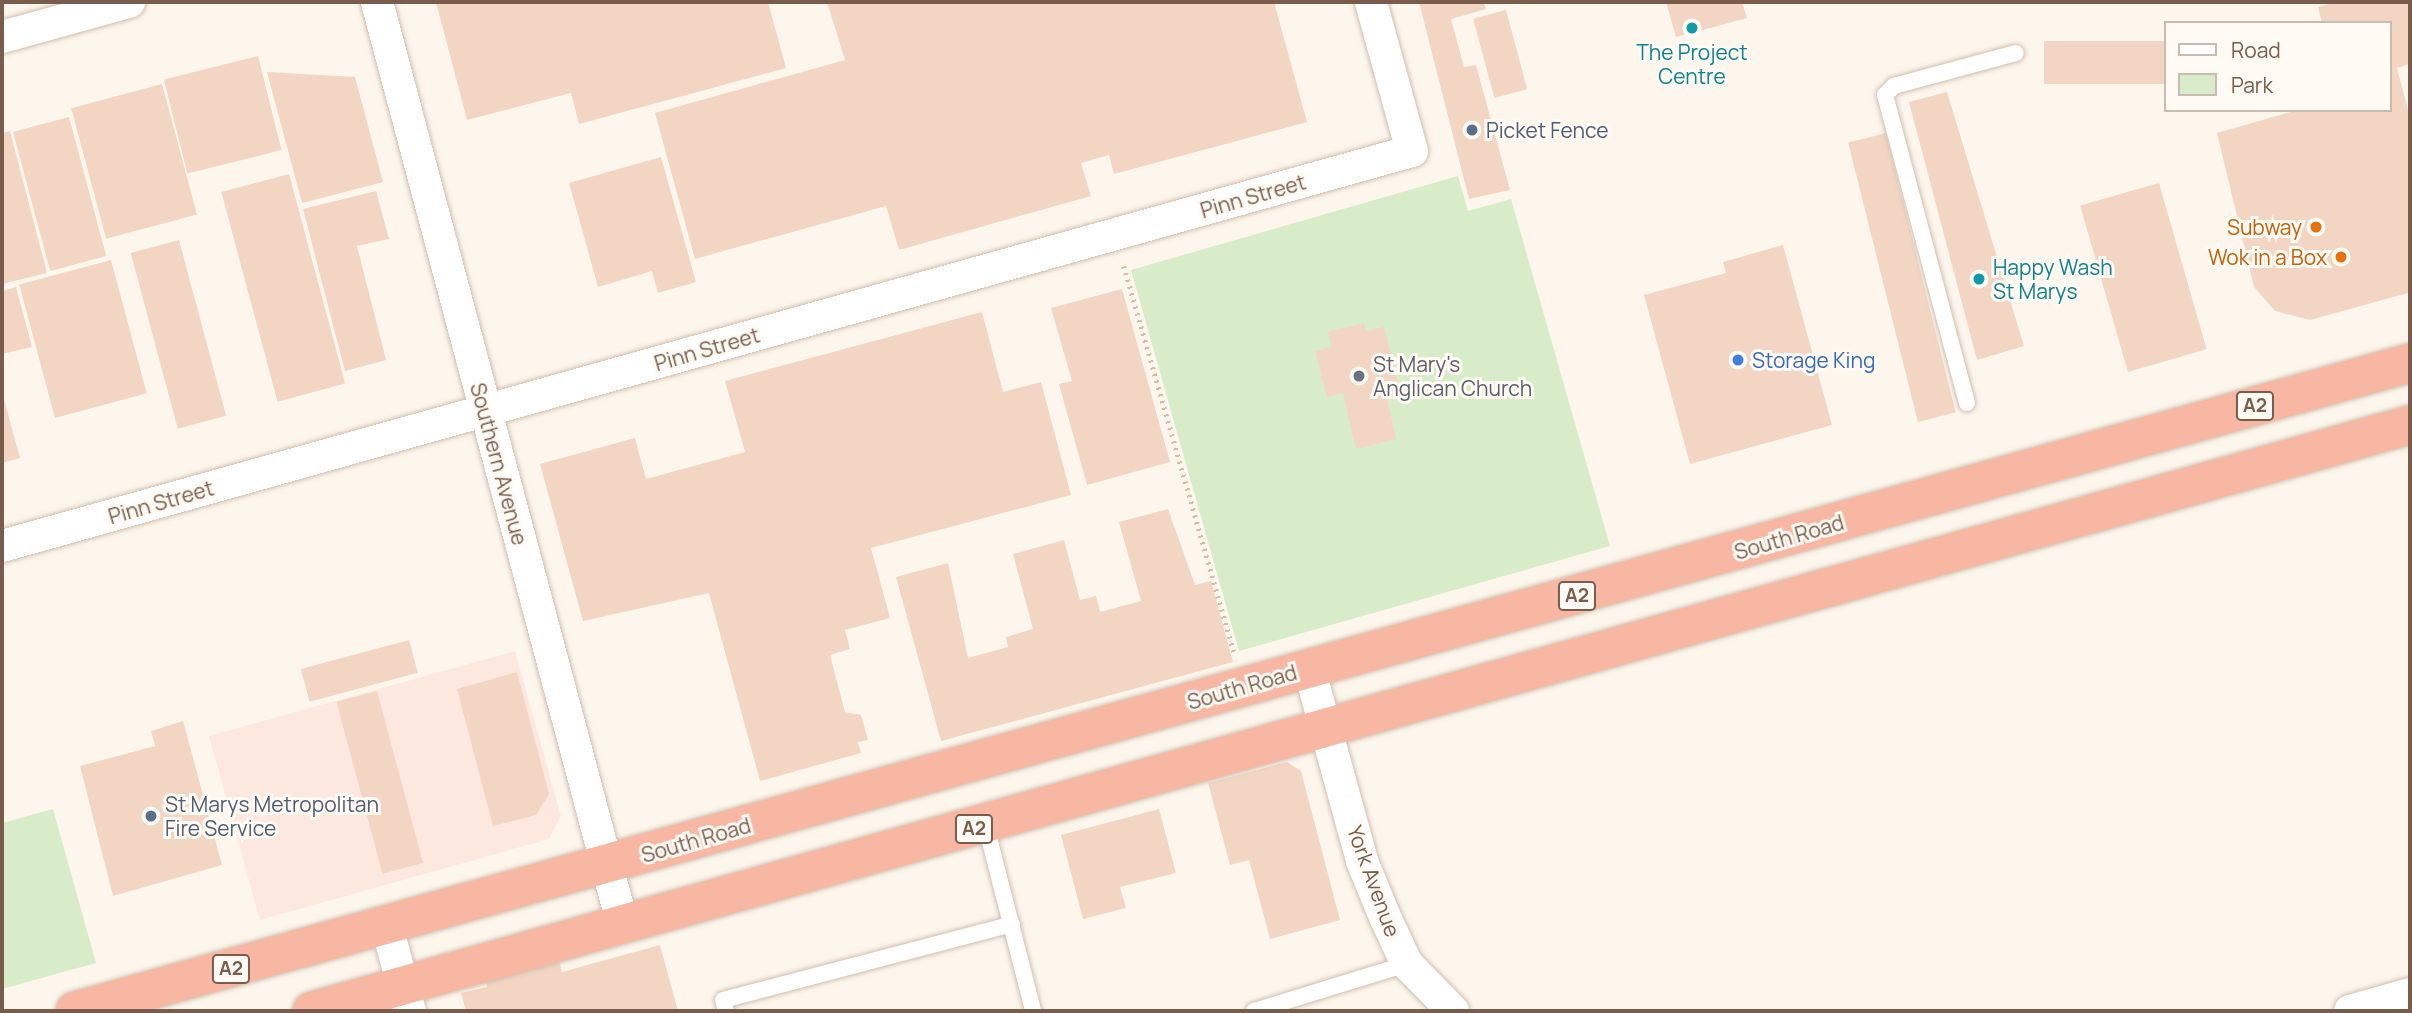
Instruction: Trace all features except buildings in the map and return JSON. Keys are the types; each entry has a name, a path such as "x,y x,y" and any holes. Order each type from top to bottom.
{"highway":[{"name":"South Road","path":"75,1011 387,927 2410,363"},
{"name":"A2","path":"312,1011 407,999 623,926 1326,733 2410,425"}],"street":[{"path":"2,37 129,2"},
{"name":"Southern Avenue","path":"377,2 623,926"},
{"name":"Pinn Street","path":"2,546 1412,151 1371,2"},
{"name":"York Avenue","path":"1309,668 1362,861 1407,964 1453,1011"},
{"path":"387,927 407,999"},
{"path":"2350,1011 2410,994"}],"lane":[{"path":"1967,403 1884,104 1894,86 2016,53"},
{"path":"986,826 1033,1011"},
{"path":"726,1011 723,1000 1012,924"},
{"path":"1254,1011 1407,964"}],"path":[{"path":"1115,235 1244,687"}],"shaded area":[{"path":"515,651 561,816 549,839 260,920 209,736"}],"green space":[{"path":"1458,176 1468,211 1511,199 1610,546 1239,651 1131,270"},
{"path":"53,809 96,963 2,989 2,823"}],"place":[{"name":"The Project Centre","path":"1692,28"},
{"name":"Picket Fence","path":"1472,130"},
{"name":"Subway","path":"2316,227"},
{"name":"Wok in a Box","path":"2341,257"},
{"name":"Happy Wash St Marys","path":"1979,279"},
{"name":"Storage King","path":"1738,360"},
{"name":"St Mary's Anglican Church","path":"1359,376"},
{"name":"St Marys Metropolitan Fire Service","path":"151,816"}]}
